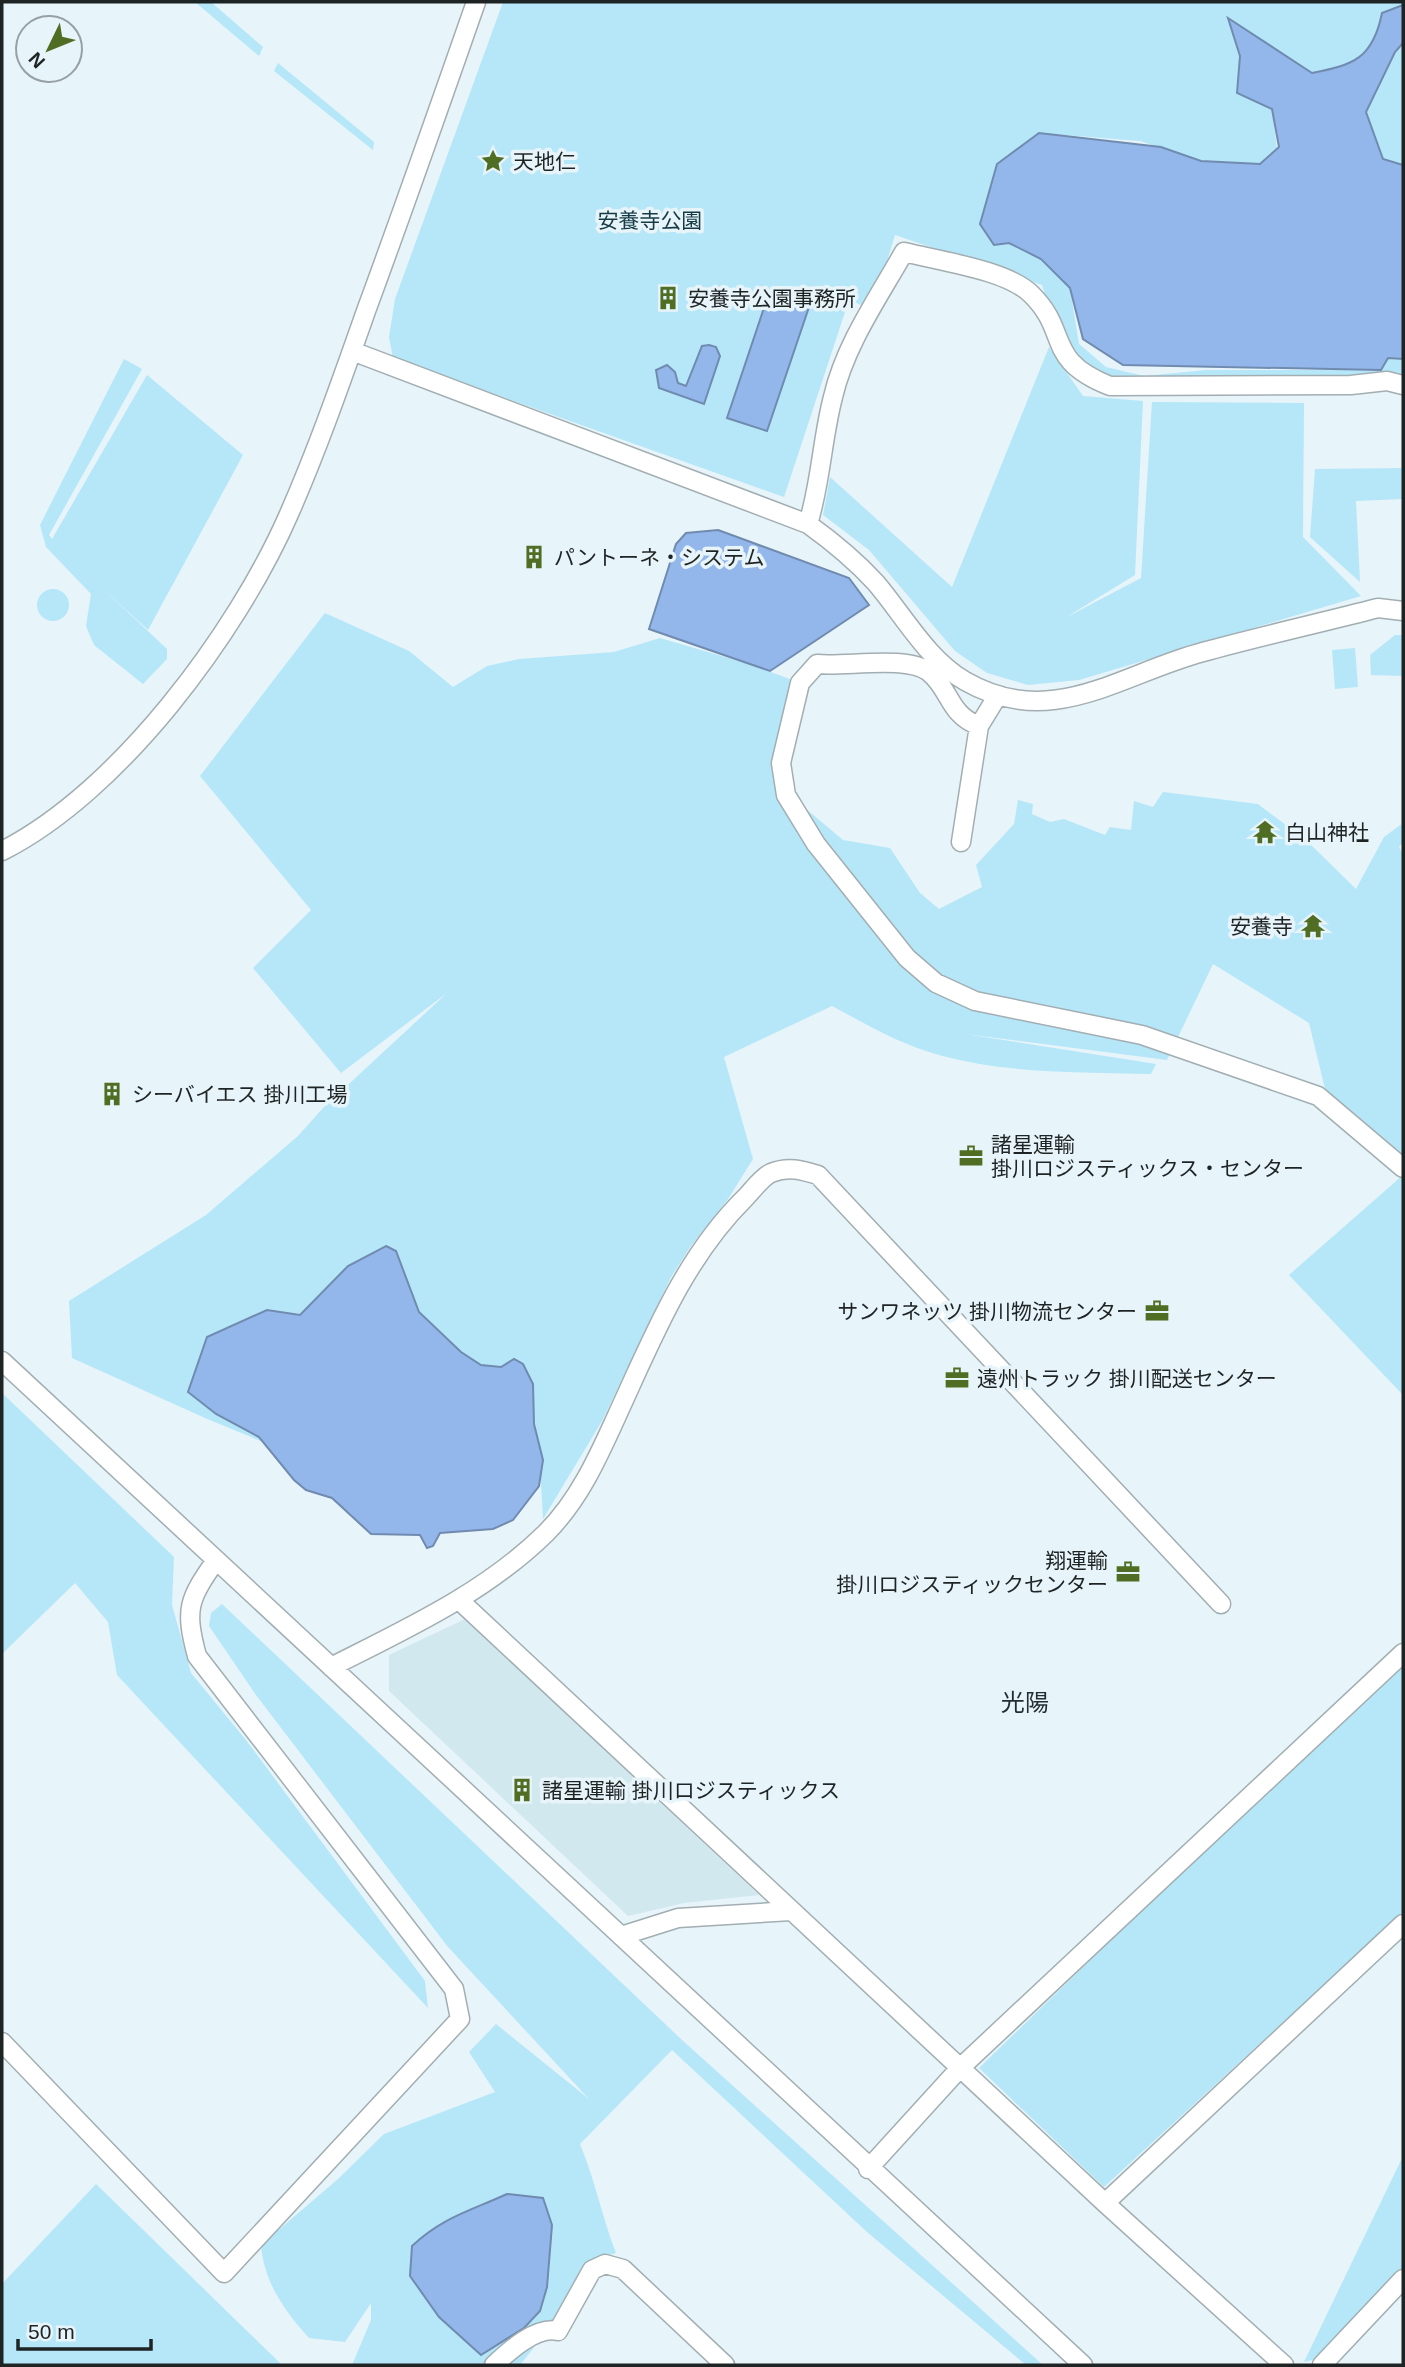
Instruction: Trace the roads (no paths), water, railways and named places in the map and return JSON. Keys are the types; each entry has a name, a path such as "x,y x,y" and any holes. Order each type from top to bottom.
{"street":[{"path":"2,851 89,790 145,733 210,654 289,515 352,351 476,2"},
{"path":"808,524 817,493 833,396 852,345 904,252 1012,282 1030,293 1044,308 1061,349 1074,367 1088,377 1110,386 1351,385 1387,382 1403,385"},
{"path":"352,351 808,524 844,550 940,662 965,681 1020,701 1059,701 1102,690 1200,653 1378,608 1403,611"},
{"path":"979,726 961,719 928,671 911,663 838,666 817,664 800,683 781,764 786,795 816,844 907,958 936,983 975,1001 1142,1035 1318,1096 1403,1168"},
{"path":"961,842 979,726 998,695"},
{"path":"331,1667 460,1601 545,1533 574,1500 596,1461 660,1323 702,1249 729,1213 770,1173 795,1168 818,1175 1221,1604"},
{"path":"2,1361 1083,2365"},
{"path":"2,2042 224,2273 460,2019 454,1989 197,1656 189,1628 192,1596 216,1560"},
{"path":"460,1601 1105,2203 1284,2365"},
{"path":"869,2169 960,2068 1403,1653"},
{"path":"621,1936 678,1918 791,1910"},
{"path":"1105,2203 1403,1924"},
{"path":"494,2365 521,2343 550,2329 558,2331 592,2270 605,2264 623,2269 725,2365"},
{"path":"1322,2365 1403,2279"}],"place":[{"name":"天地仁","path":"493,161"},
{"name":"安養寺公園事務所","path":"668,298"},
{"name":"パントーネ・システム","path":"534,557"},
{"name":"白山神社","path":"1265,832"},
{"name":"安養寺","path":"1313,926"},
{"name":"シーバイエス 掛川工場","path":"112,1094"},
{"name":"諸星運輸 掛川ロジスティックス・センター","path":"971,1156"},
{"name":"サンワネッツ 掛川物流センター","path":"1157,1311"},
{"name":"遠州トラック 掛川配送センター","path":"957,1378"},
{"name":"翔運輸 掛川ロジスティックセンター","path":"1128,1572"},
{"name":"諸星運輸 掛川ロジスティックス","path":"522,1790"}],"district":[{"name":"光陽","path":"1025,1702"}],"park label":[{"name":"安養寺公園","path":"650,220"}]}
